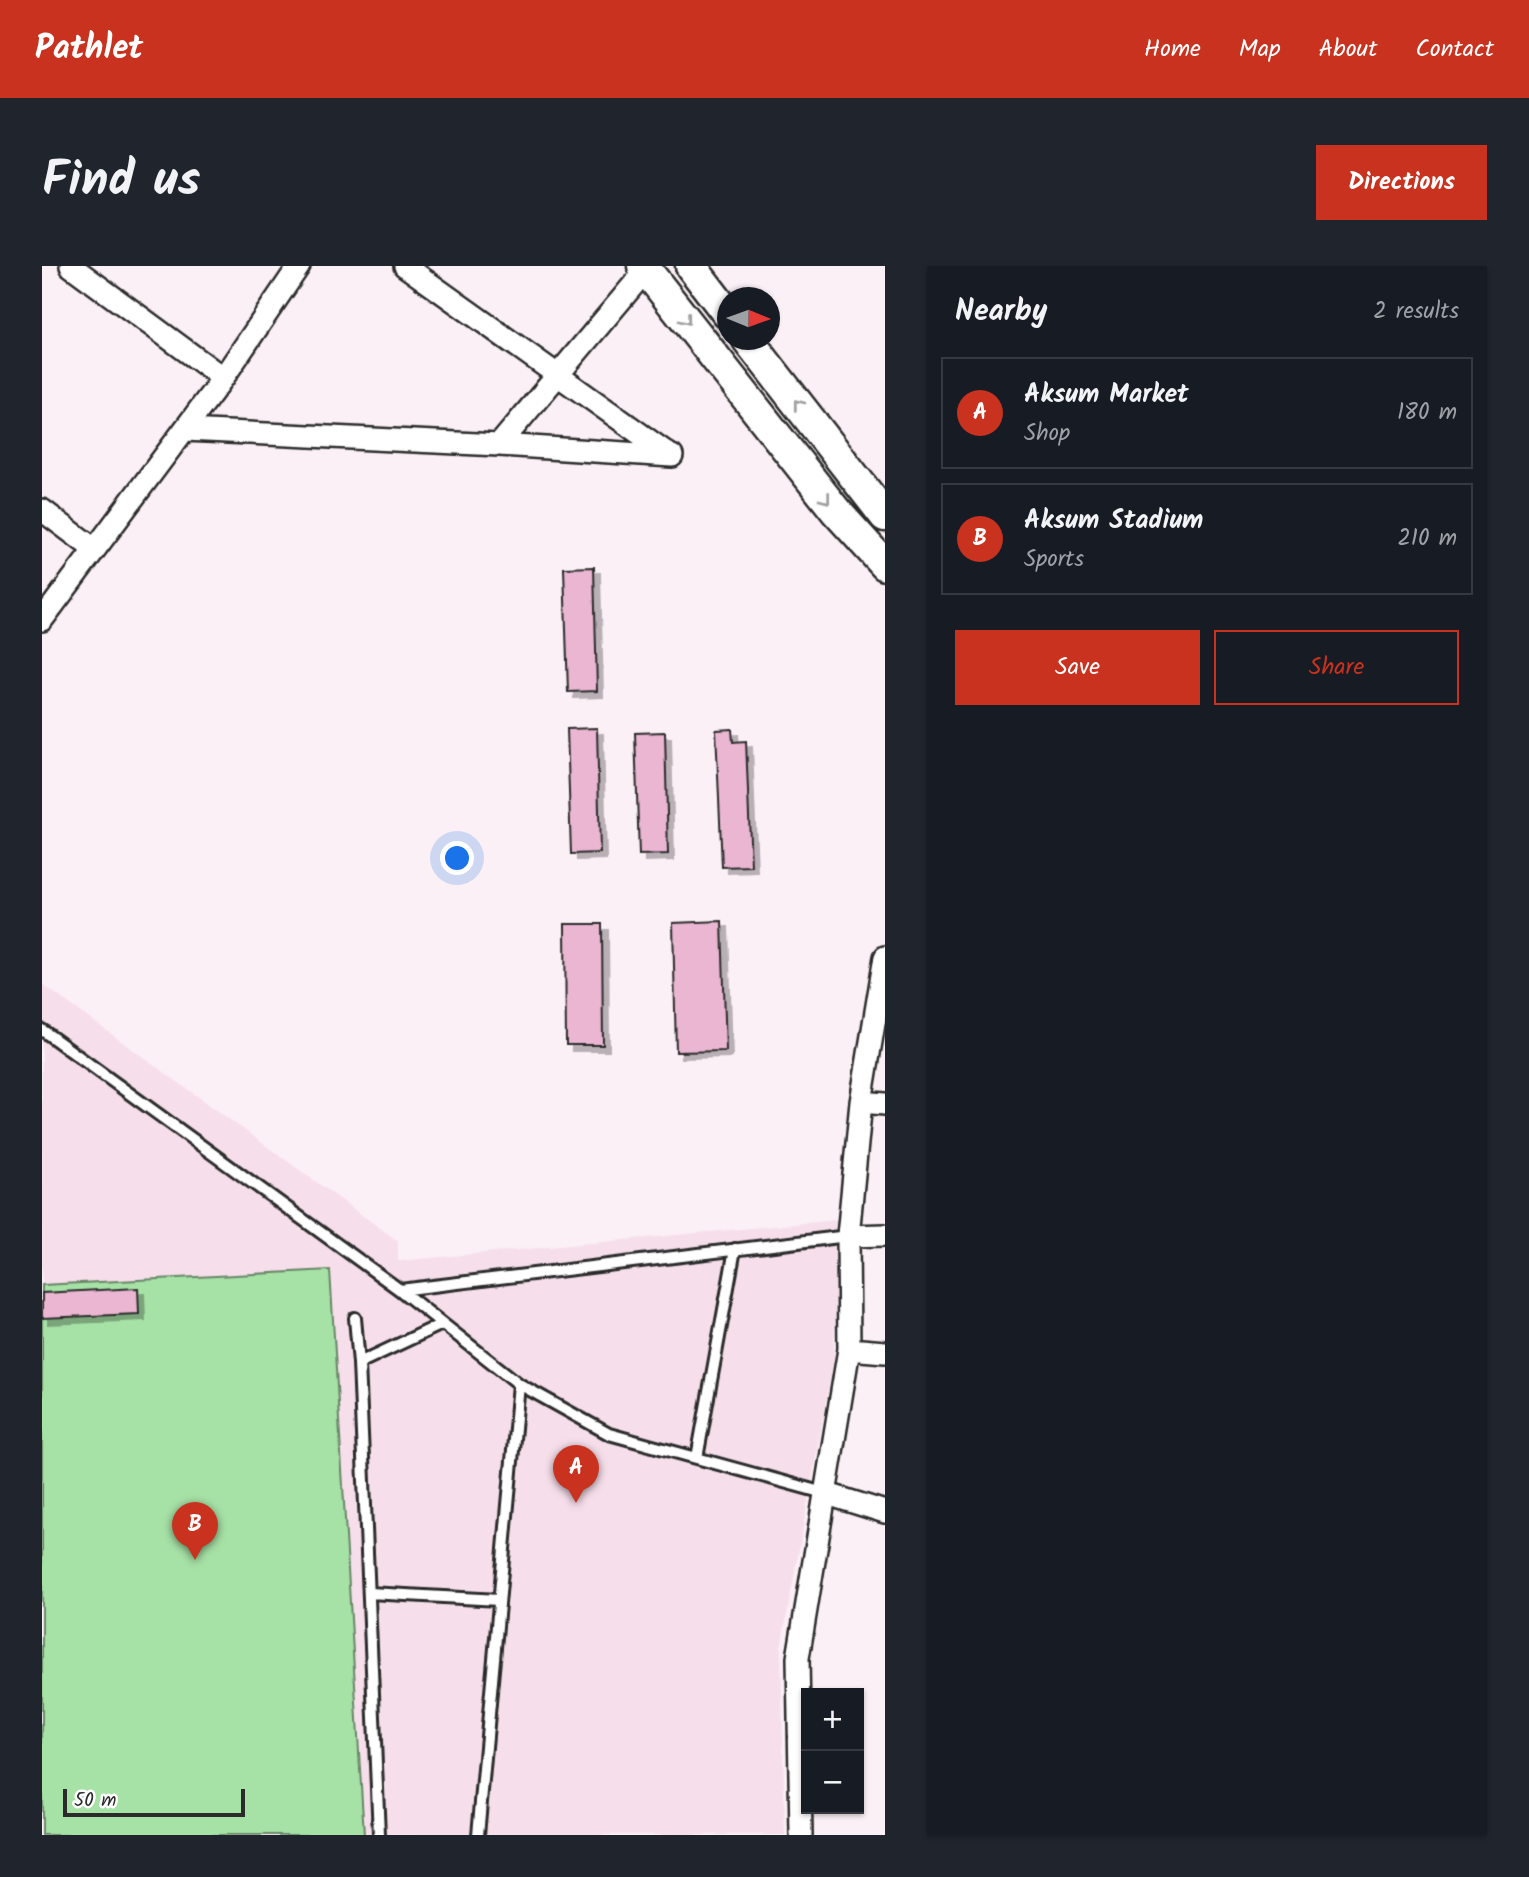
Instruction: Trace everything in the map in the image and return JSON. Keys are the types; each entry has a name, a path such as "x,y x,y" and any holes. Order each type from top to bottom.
{"main road":[{"path":"691,266 717,300"},
{"path":"645,268 836,511 885,565"},
{"path":"756,350 885,516"}],"street":[{"path":"71,266 223,378"},
{"path":"42,620 223,378 299,266"},
{"path":"184,430 672,456 405,266"},
{"path":"499,445 645,268"},
{"path":"42,510 94,549"},
{"path":"801,1835 798,1658 849,1349 848,1236 861,1102 885,957"},
{"path":"861,1102 885,1104"},
{"path":"848,1236 885,1235"},
{"path":"849,1349 885,1352"},
{"path":"824,1493 885,1512"}],"lane":[{"path":"42,1030 400,1290 519,1384 609,1434 824,1493"},
{"path":"400,1290 848,1236"},
{"path":"697,1458 735,1249"},
{"path":"355,1318 379,1835"},
{"path":"359,1363 442,1324"},
{"path":"478,1835 519,1384"},
{"path":"369,1593 499,1600"}],"shaded area":[{"path":"42,984 398,1241 398,1261 837,1220 834,1359 781,1648 785,1835 364,1835 330,1270 42,1285"}],"green space":[{"path":"330,1270 364,1835 42,1835 42,1285"}],"building":[{"path":"594,567 597,691 568,692 564,568"},
{"path":"597,728 600,853 571,854 567,729"},
{"path":"732,729 733,742 746,741 751,866 722,867 716,730"},
{"path":"665,732 668,854 639,855 635,733"},
{"path":"722,921 726,1051 676,1052 673,923"},
{"path":"565,924 602,924 603,1045 566,1045"},
{"path":"138,1288 139,1314 42,1318 42,1293"}],"place":[{"name":"Aksum Market","path":"576,1503"},
{"name":"Aksum Stadium","path":"195,1560"}]}
